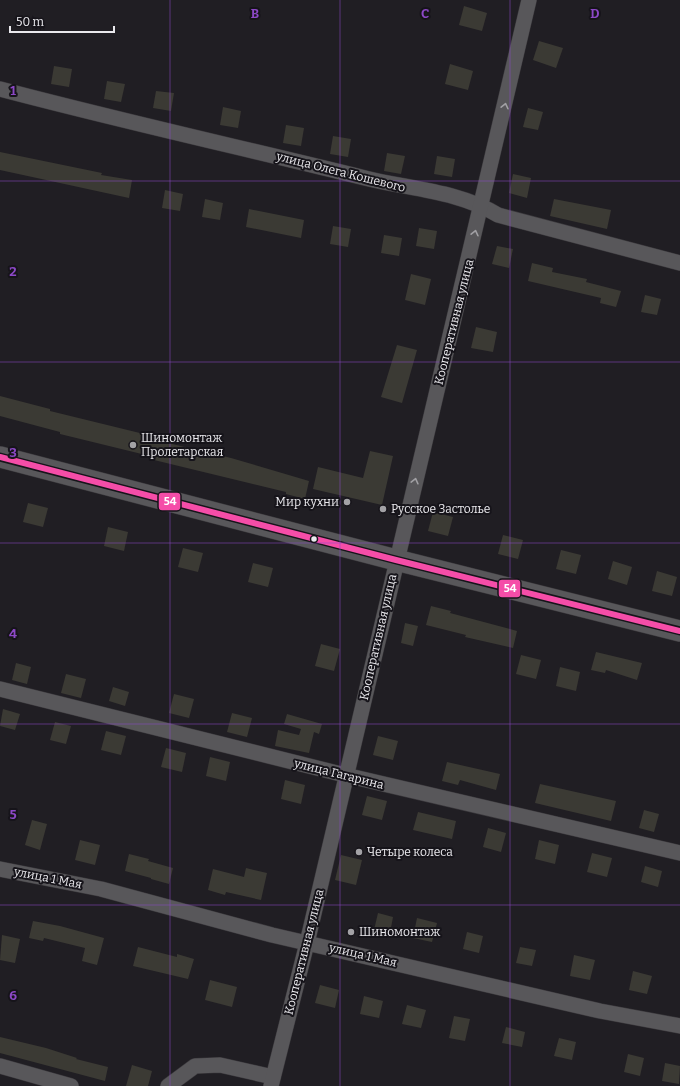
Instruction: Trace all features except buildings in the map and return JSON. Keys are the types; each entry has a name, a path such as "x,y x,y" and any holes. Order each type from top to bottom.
{"main road":[{"path":"0,458 396,560 680,631"}],"street":[{"name":"Кооперативная улица","path":"272,1082 307,943 345,775 482,205 529,0"},
{"name":"улица Олега Кошевого","path":"0,89 383,183 465,200 482,205 498,215 680,263"},
{"name":"улица Гагарина","path":"0,689 345,775 680,853"},
{"name":"улица 1 Мая","path":"0,869 100,889 307,943 600,1011 680,1026"},
{"path":"168,1086 195,1066 220,1065 272,1082"},
{"path":"0,1066 71,1086"}],"transit line":[{"name":"54","path":"0,457 396,560 680,631"}],"place":[{"name":"Шиномонтаж Пролетарская","path":"133,445"},
{"name":"Мир кухни","path":"347,502"},
{"name":"Русское Застолье","path":"383,509"},
{"name":"Четыре колеса","path":"359,852"},
{"name":"Шиномонтаж","path":"351,932"}]}
